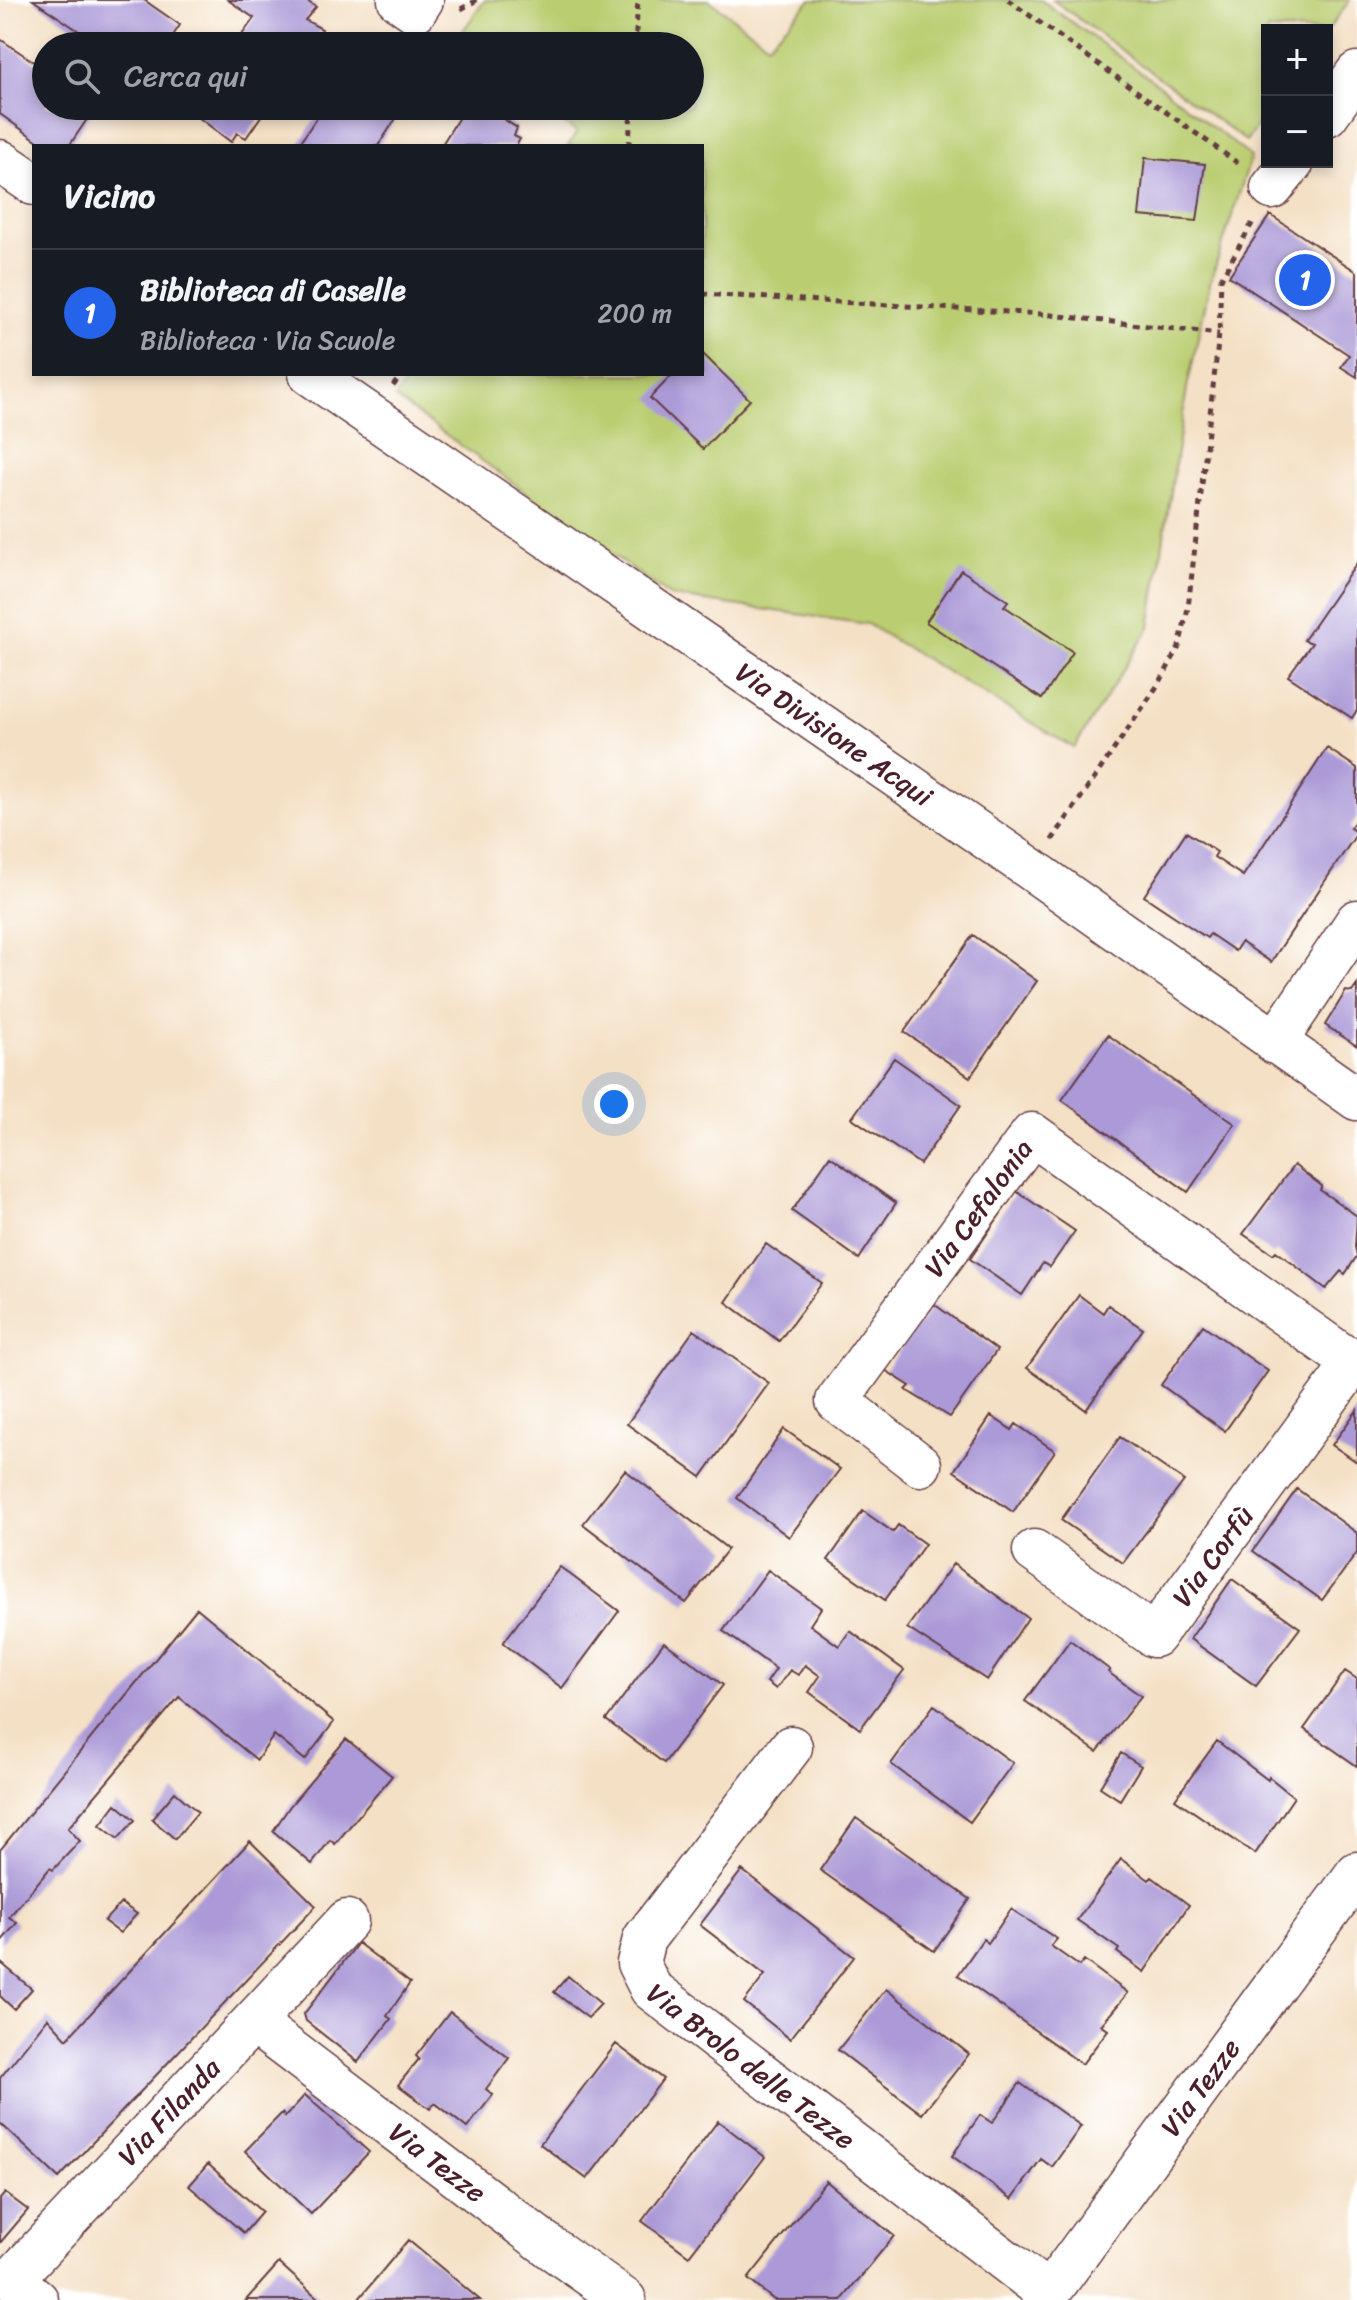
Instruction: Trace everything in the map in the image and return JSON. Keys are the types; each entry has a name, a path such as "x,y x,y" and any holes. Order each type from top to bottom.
{"street":[{"path":"399,0 415,11 422,0"},
{"path":"0,161 32,183"},
{"name":"Via Divisione Acqui","path":"313,376 1031,869 1357,1099"},
{"path":"1275,1043 1357,921"},
{"name":"Via Cefalonia","path":"920,1465 837,1401 1032,1134 1355,1360"},
{"name":"Via Corfù","path":"1034,1551 1154,1636 1355,1360"},
{"name":"Via Brolo delle Tezze","path":"791,1747 644,1939 638,1963 651,1989 1047,2297"},
{"name":"Via Tezze","path":"1047,2297 1357,1873"},
{"name":"Via Filanda","path":"37,2300 12,2279 347,1921"},
{"name":"Via Tezze","path":"253,2022 550,2247 625,2300"}],"path":[{"path":"636,32 638,0"},
{"path":"1008,0 1283,175 1221,279 1219,334 1188,608 1179,647 1160,682 1031,869"},
{"path":"629,144 630,120"},
{"path":"704,294 1042,314 1219,334"}],"green space":[{"path":"485,0 709,0 768,44 811,0 1041,0 1251,157 1210,283 1187,388 1150,627 1074,748 867,624 670,596 395,398 410,376 704,376 704,144 569,144 577,132 559,120 704,120 704,32 462,32"},
{"path":"1053,0 1350,0 1332,24 1261,24 1261,120 1246,141"}],"building":[{"path":"33,0 144,0 180,25 175,32 80,32"},
{"path":"228,0 305,0 316,7 305,20 322,29 320,32 244,32 254,18"},
{"path":"0,39 32,61 32,120 87,120 70,144 42,144 0,114"},
{"path":"202,120 258,120 246,138 237,133 231,142"},
{"path":"315,120 395,120 379,144 299,144"},
{"path":"457,120 505,120 517,128 514,136 520,139 517,144 442,144"},
{"path":"1145,158 1205,164 1197,221 1139,216"},
{"path":"1270,215 1357,272 1357,377 1341,367 1349,355 1229,276"},
{"path":"704,355 750,400 703,449 650,398 671,376 704,376"},
{"path":"1357,563 1357,710 1352,718 1288,676 1312,643 1304,640"},
{"path":"961,570 1008,601 1004,606 1073,652 1042,699 926,622"},
{"path":"1327,748 1357,768 1357,818 1350,828 1357,833 1271,962 1241,942 1235,951 1210,934 1207,938 1144,896 1186,832 1217,852 1214,857 1243,876"},
{"path":"973,935 1037,981 970,1077 904,1032"},
{"path":"1357,985 1357,1046 1325,1025 1346,991 1352,992"},
{"path":"1108,1035 1235,1124 1188,1192 1062,1100"},
{"path":"894,1058 961,1105 920,1164 852,1118"},
{"path":"830,1156 896,1203 859,1259 792,1211"},
{"path":"1294,1165 1322,1186 1320,1190 1357,1216 1357,1256 1345,1274 1341,1271 1326,1289 1276,1251 1273,1254 1243,1234"},
{"path":"1016,1191 1075,1231 1050,1267 1043,1263 1022,1295 970,1259"},
{"path":"766,1244 822,1283 779,1341 726,1302"},
{"path":"1079,1295 1103,1313 1108,1305 1143,1329 1086,1410 1027,1368"},
{"path":"934,1304 997,1350 950,1417 906,1390 910,1386 885,1370"},
{"path":"1203,1325 1268,1371 1225,1431 1161,1385"},
{"path":"694,1330 769,1383 701,1477 627,1424"},
{"path":"1357,1410 1357,1462 1332,1445"},
{"path":"991,1416 1012,1430 1016,1424 1055,1451 1013,1512 954,1471"},
{"path":"784,1429 840,1469 789,1537 737,1498"},
{"path":"1120,1437 1184,1481 1123,1563 1061,1520"},
{"path":"625,1470 728,1549 686,1603 583,1524"},
{"path":"1297,1489 1357,1533 1357,1553 1322,1600 1253,1551"},
{"path":"863,1511 893,1532 898,1525 925,1544 885,1600 828,1560"},
{"path":"953,1564 1028,1618 987,1680 907,1628"},
{"path":"560,1567 619,1611 562,1688 503,1643"},
{"path":"768,1570 821,1608 810,1625 839,1646 850,1631 904,1670 860,1729 809,1692 820,1676 805,1665 798,1675 790,1670 776,1689 767,1682 776,1669 723,1631"},
{"path":"1232,1579 1300,1628 1256,1686 1190,1639"},
{"path":"197,1608 334,1722 305,1760 274,1735 257,1760 179,1697 68,1828 80,1841 53,1870 50,1868 9,1917 17,1923 0,1943 0,1850"},
{"path":"1070,1640 1141,1696 1097,1752 1025,1701"},
{"path":"664,1642 723,1685 664,1763 606,1720"},
{"path":"1345,1671 1357,1679 1357,1766 1304,1729"},
{"path":"934,1705 1013,1763 970,1822 891,1764"},
{"path":"346,1739 392,1776 335,1844 330,1840 312,1864 273,1831"},
{"path":"1217,1741 1294,1797 1255,1854 1175,1799"},
{"path":"1121,1753 1141,1766 1120,1800 1100,1787"},
{"path":"175,1792 198,1812 175,1839 152,1819"},
{"path":"116,1804 135,1820 118,1839 100,1825"},
{"path":"856,1818 970,1899 934,1951 820,1870"},
{"path":"250,1841 316,1906 59,2178 0,2123 0,2078 48,2018 67,2039"},
{"path":"1121,1859 1149,1880 1152,1877 1189,1905 1144,1972 1117,1952 1119,1949 1077,1920"},
{"path":"742,1870 854,1957 790,2039 744,2002 765,1975 700,1925"},
{"path":"121,1903 137,1914 120,1933 104,1921"},
{"path":"1011,1909 1057,1939 1051,1946 1079,1966 1084,1960 1128,1993 1101,2025 1108,2030 1082,2064 958,1975 983,1939 988,1943"},
{"path":"358,1943 410,1983 387,2016 391,2019 358,2062 306,2021 304,2014"},
{"path":"0,1962 32,1989 14,2009 0,1996"},
{"path":"568,1976 601,2004 588,2018 554,1992"},
{"path":"886,1989 969,2054 922,2114 838,2050"},
{"path":"450,2012 509,2058 486,2089 493,2095 467,2128 435,2103 430,2109 398,2085"},
{"path":"616,2044 663,2079 587,2179 540,2144"},
{"path":"1020,2083 1081,2126 1052,2167 1041,2159 1012,2199 952,2156 980,2115 992,2123"},
{"path":"305,2095 369,2152 311,2214 245,2151 282,2113 285,2117"},
{"path":"718,2121 765,2157 689,2256 642,2221"},
{"path":"208,2164 262,2212 244,2233 189,2186"},
{"path":"826,2181 894,2236 842,2300 774,2300 748,2279"},
{"path":"5,2193 28,2210 0,2243 0,2199"},
{"path":"408,2240 480,2300 358,2300"},
{"path":"279,2263 320,2300 246,2300"}],"place":[{"name":"Biblioteca di Caselle","path":"1305,280"}]}
